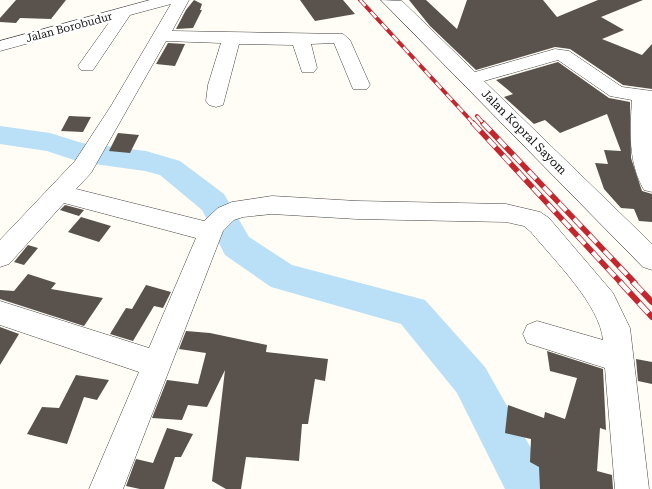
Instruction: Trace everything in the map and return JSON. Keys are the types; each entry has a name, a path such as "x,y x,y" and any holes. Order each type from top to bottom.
{"street":[{"name":"Jalan Borobudur","path":"3,51 152,2 168,0"},
{"path":"0,257 84,167 181,0"},
{"name":"Jalan Kopral Sayom","path":"394,1 652,260"},
{"path":"87,66 125,11"},
{"path":"161,36 301,40 333,38 340,40 360,85"},
{"path":"216,100 232,38"},
{"path":"301,40 308,68"},
{"path":"471,79 555,54 563,55 617,92 647,97 640,129 647,170 652,184"},
{"path":"60,193 218,222 252,206 272,205 357,210 506,213 531,219 551,237 603,301 616,328 632,489"},
{"path":"106,489 156,364 218,222"},
{"path":"0,313 156,364"},
{"path":"537,334 620,358"}],"building":[{"path":"16,0 66,0 51,19 20,18 16,23 0,22 0,18"},
{"path":"194,0 202,4 200,10 202,10 193,28 176,29 186,10"},
{"path":"300,0 343,0 355,14 315,21"},
{"path":"409,0 426,0 457,29 467,0 543,0 557,17 598,0 643,0 601,17 624,30 602,39 642,55 652,44 652,89 623,85 570,49 555,47 476,70 430,26"},
{"path":"168,43 185,44 175,66 156,64"},
{"path":"558,62 609,98 630,102 631,158 642,191 652,194 652,222 639,221 634,209 621,208 604,189 595,163 608,164 604,150 621,151 607,114 560,133 545,120 534,124 504,97 513,94 496,80"},
{"path":"69,116 91,117 83,132 61,131"},
{"path":"118,133 139,135 130,153 109,151"},
{"path":"65,205 84,210 79,216 60,210"},
{"path":"81,217 111,226 99,242 68,232"},
{"path":"28,245 38,248 24,265 14,262"},
{"path":"28,274 56,283 51,289 103,298 84,326 0,299 0,290 14,291"},
{"path":"146,285 171,292 163,308 154,306 133,341 110,334 126,308 132,309"},
{"path":"0,327 19,334 0,365"},
{"path":"186,331 210,333 267,345 266,352 328,359 325,381 315,379 308,424 302,424 299,461 246,457 241,489 226,489 212,481 225,370 207,407 188,405 182,420 152,418 167,380 198,384 206,353 179,349"},
{"path":"547,351 603,369 606,430 600,428 597,471 612,475 613,489 540,489 539,467 530,462 531,439 505,433 508,405 544,418 545,412 565,419 577,378 550,371"},
{"path":"636,359 652,362 652,384 638,381"},
{"path":"76,375 109,380 97,400 84,397 67,444 27,434 42,407 59,408"},
{"path":"167,428 193,434 181,457 175,457 164,489 140,489 126,486 136,459 153,463"}],"waterway":[{"path":"0,135 50,142 80,152 146,161 170,168 213,202 237,246 283,277 412,311 471,380 529,489"}],"railway":[{"path":"360,0 474,124"},
{"path":"477,116 484,124"},
{"path":"473,123 621,283"},
{"path":"483,123 635,283"},
{"path":"620,282 652,317"},
{"path":"633,282 652,302"}]}
